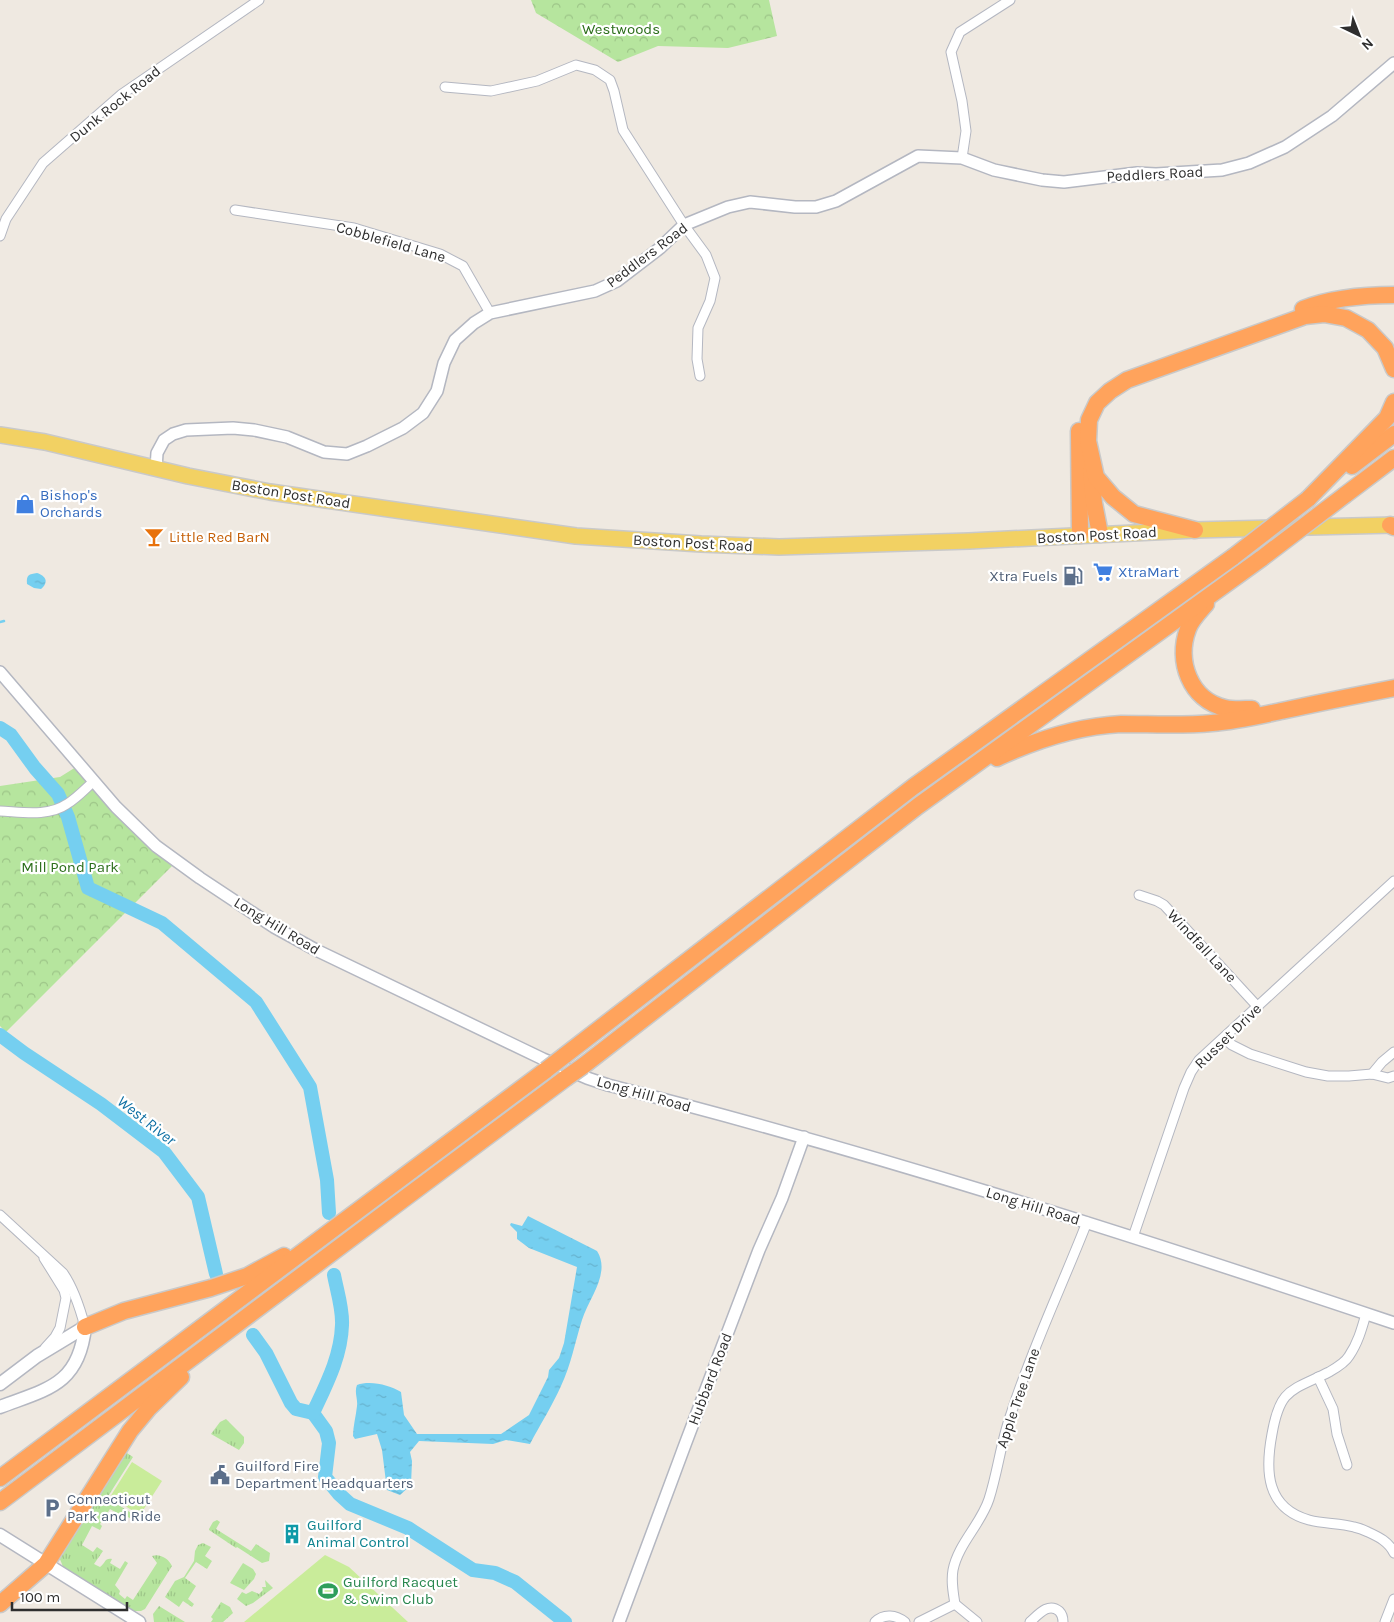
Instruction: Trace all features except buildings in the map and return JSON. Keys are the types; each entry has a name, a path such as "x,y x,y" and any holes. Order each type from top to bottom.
{"highway":[{"path":"1080,535 1079,433 1083,412 1092,396 1106,382 1125,373 1314,304 1394,294"},
{"path":"1100,534 1094,503 1088,440 1089,420 1097,403 1110,391 1127,380 1305,316 1324,314 1346,318 1368,330 1385,348 1394,369"},
{"path":"1308,499 1387,418 1394,402"},
{"path":"0,1478 546,1070 914,787 1233,557 1394,434"},
{"path":"1088,440 1096,477 1112,497 1134,514 1195,530"},
{"path":"0,1502 583,1066 918,806 1262,558 1394,458"},
{"path":"1262,558 1205,605 1188,627 1182,649 1186,672 1195,690 1210,702 1227,709 1250,709 1394,680"},
{"path":"918,806 992,760 1024,746 1058,735 1092,727 1120,724 1181,725 1221,722 1394,688"},
{"path":"85,1327 124,1311 211,1288 246,1276 294,1250 366,1204"},
{"path":"0,1604 46,1564 130,1431 144,1414 178,1379 272,1298"}],"main road":[{"name":"Boston Post Road","path":"0,435 45,442 156,469 270,492 576,536 780,547 969,541 1195,530 1393,526"},
{"path":"0,1384 37,1356 85,1327"},
{"path":"0,1407 44,1390 61,1380 78,1359 82,1350 85,1327"},
{"path":"0,1534 139,1622"}],"street":[{"name":"Dunk Rock Road","path":"0,236 3,218 44,163 130,88 259,0"},
{"path":"962,158 966,131 962,101 951,52 960,32 1010,0"},
{"name":"Peddlers Road","path":"156,469 158,452 164,440 173,434 186,430 233,428 258,430 287,437 324,452 347,454 368,446 403,428 423,413 437,391 444,363 455,340 474,323 490,313 596,292 617,281 660,248 684,225 728,207 750,202 795,207 816,207 836,201 918,156 962,158 994,170 1042,180 1064,182 1137,172 1156,174 1222,170 1285,147 1332,116 1394,63"},
{"path":"445,87 491,91 537,81 576,65 595,70 610,80 623,130 684,225 706,255 715,278 710,301 698,328 700,376"},
{"name":"Cobblefield Lane","path":"235,210 354,228 440,254 463,266 490,313"},
{"name":"Long Hill Road","path":"0,672 134,826 170,857 250,912 316,950 543,1059 587,1078 892,1162 1087,1222 1394,1323"},
{"path":"0,811 40,812 64,806 94,781"},
{"name":"Russet Drive","path":"1133,1237 1191,1072 1199,1060 1394,882"},
{"name":"Windfall Lane","path":"1139,896 1164,905 1258,1007"},
{"path":"1224,1038 1232,1045 1250,1054 1306,1072 1328,1076 1372,1074 1388,1078 1394,1076"},
{"path":"1372,1074 1394,1052"},
{"name":"Hubbard Road","path":"619,1622 692,1424 759,1250 782,1198 804,1137"},
{"path":"0,1215 59,1268 67,1278 79,1305 85,1327"},
{"name":"Apple Tree Lane","path":"955,1604 952,1583 953,1569 958,1555 983,1514 995,1479 1004,1432 1011,1411 1043,1327 1063,1284 1087,1222"},
{"path":"37,1356 57,1334 62,1324 66,1302 64,1290 38,1249"},
{"path":"1366,1314 1358,1339 1349,1357 1337,1367 1288,1392 1280,1404 1275,1415 1267,1466 1270,1482 1276,1497 1285,1508 1296,1515 1310,1520 1355,1527 1380,1537 1394,1553"},
{"path":"1318,1377 1333,1409 1337,1434 1347,1465"},
{"path":"1385,1622 1394,1599"},
{"path":"919,1622 955,1604 977,1622"},
{"path":"1030,1622 1045,1608 1053,1608 1060,1612 1064,1618 1063,1622"},
{"path":"875,1622 886,1616 896,1616 905,1622"}],"green space":[{"name":"Westwoods","path":"531,0 769,0 777,36 728,48 658,46 618,62 536,13"},
{"name":"Mill Pond Park","path":"76,767 124,821 172,866 6,1032 0,1026 0,786 60,777"},
{"path":"226,1419 244,1437 244,1443 239,1450 211,1434 220,1422"},
{"path":"124,1451 133,1457 107,1498 141,1519 138,1523 110,1509 100,1524 102,1526 100,1530 92,1526 82,1545 93,1552 97,1547 103,1551 94,1564 100,1567 109,1559 112,1559 110,1563 120,1569 125,1561 128,1563 115,1585 120,1591 119,1594 125,1599 127,1596 133,1600 157,1563 152,1556 161,1556 169,1561 172,1566 145,1609 141,1611 134,1611 64,1569 59,1557"},
{"path":"132,1462 162,1481 140,1515 110,1497"},
{"path":"217,1520 220,1522 216,1529 251,1551 256,1544 270,1553 269,1561 262,1563 209,1530 213,1522"},
{"path":"203,1543 211,1547 205,1556 212,1561 207,1569 196,1562 185,1578 196,1586 188,1599 194,1604 192,1607 183,1601 179,1607 165,1597 175,1581 184,1577 194,1561 198,1545"},
{"name":"Guilford Racquet & Swim Club","path":"325,1555 349,1567 408,1622 244,1622"},
{"path":"243,1563 253,1569 256,1574 244,1590 230,1583"},
{"path":"265,1580 273,1588 253,1603 246,1606 237,1599 242,1592 246,1594 252,1591 259,1594 263,1590 262,1587 266,1587"},
{"path":"221,1602 230,1607 233,1613 223,1622 211,1622 213,1619 211,1617"},
{"path":"159,1606 185,1622 154,1622 153,1614"}],"water":[{"path":"37,573 43,576 46,582 41,589 27,584 29,576"},
{"path":"528,1216 597,1251 601,1259 600,1277 582,1320 568,1370 554,1401 530,1444 506,1440 493,1444 419,1441 410,1452 412,1461 411,1485 400,1495 387,1490 382,1450 377,1434 355,1439 353,1436 357,1406 357,1385 368,1383 380,1384 401,1392 404,1415 417,1434 501,1434 529,1415 548,1377 549,1370 559,1358 564,1343 577,1267 529,1248 517,1239 517,1232 510,1225 511,1223 522,1226"}],"waterway":[{"path":"0,622 4,621"},
{"path":"0,728 11,735 35,768 58,794 68,817 88,888 162,923 256,1002 310,1087 327,1180 329,1213"},
{"name":"West River","path":"0,1035 101,1104 164,1152 198,1197 216,1274"},
{"path":"313,1413 336,1360 341,1337 342,1313 334,1275"},
{"path":"253,1335 266,1353 291,1403 296,1409 313,1413"},
{"name":"West River","path":"313,1413 326,1431 329,1443 325,1477 350,1504 408,1528 473,1570 495,1573 515,1582 565,1622"}],"place":[{"name":"Bishop's Orchards","path":"25,504"},
{"name":"Little Red BarN","path":"154,537"},
{"name":"XtraMart","path":"1103,572"},
{"name":"Xtra Fuels","path":"1073,576"},
{"name":"Guilford Fire Department Headquarters","path":"220,1475"},
{"name":"Connecticut Park and Ride","path":"52,1508"},
{"name":"Guilford Animal Control","path":"292,1534"},
{"name":"Guilford Racquet & Swim Club","path":"328,1591"}]}
